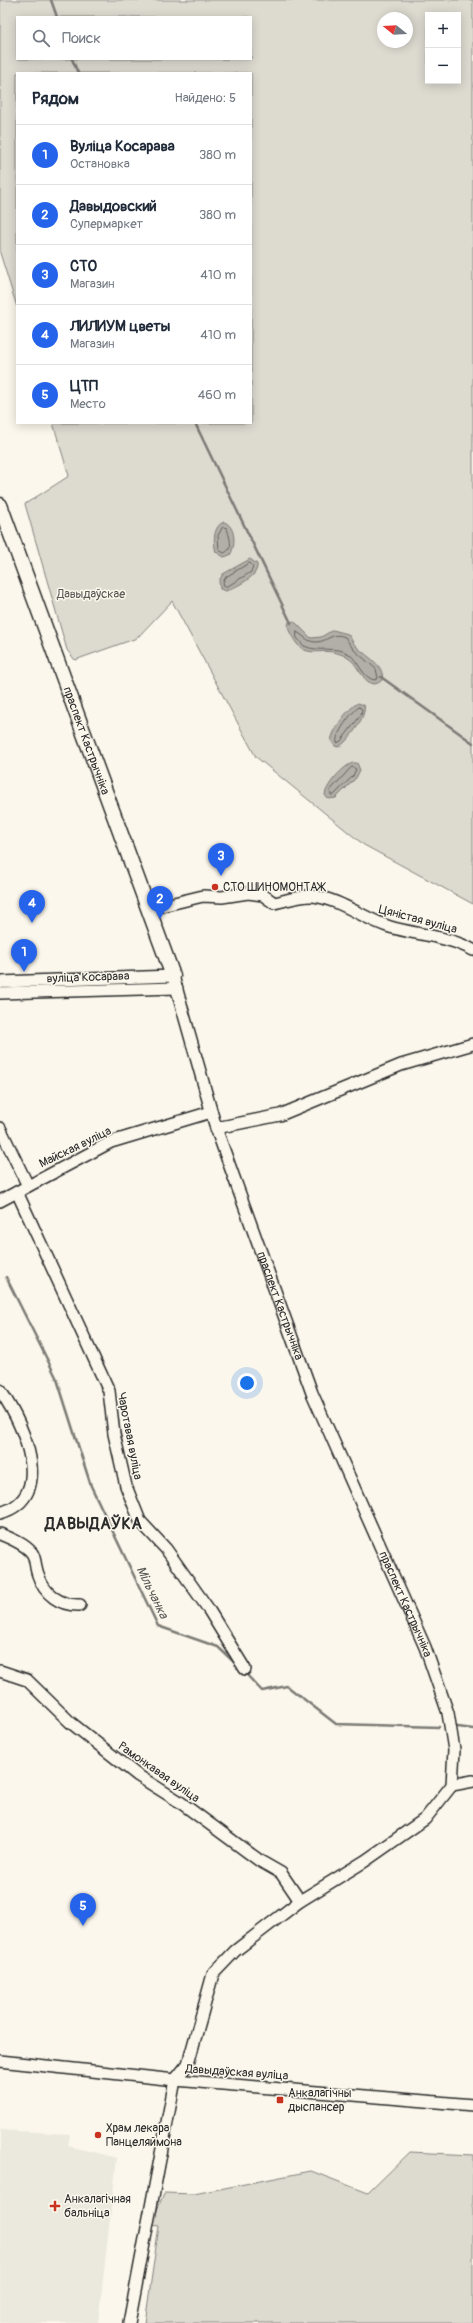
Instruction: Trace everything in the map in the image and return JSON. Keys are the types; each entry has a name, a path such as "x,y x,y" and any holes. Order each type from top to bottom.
{"main road":[{"name":"праспект Кастрычніка","path":"0,505 175,982"}],"street":[{"name":"Цяністая вуліца","path":"149,909 203,896 222,897 248,893 263,895 274,903 312,896 335,902 363,917 391,927 461,943 473,950"},
{"name":"вуліца Косарава","path":"0,982 175,982"},
{"name":"вуліца Косарава","path":"0,993 175,982"},
{"name":"праспект Кастрычніка","path":"175,982 216,1128 312,1393 425,1646 448,1713 454,1750 452,1785"},
{"path":"216,1128 280,1115 395,1068 473,1044"},
{"name":"Майская вуліца","path":"0,1201 111,1142 211,1112"},
{"path":"0,1128 28,1186"},
{"name":"Чаротавая вуліца","path":"17,1192 109,1391 114,1434 126,1486 140,1521 166,1549 207,1607 245,1669"},
{"path":"0,1390 18,1420 29,1448 30,1478 27,1494 21,1504 11,1510 0,1513"},
{"path":"0,1534 28,1549 33,1555 38,1575 44,1587 58,1601 68,1606 80,1605"},
{"name":"Рамонкавая вуліца","path":"0,1671 28,1680 70,1722 137,1775 180,1802 260,1861 281,1873 300,1900"},
{"path":"129,2323 175,2080 188,2064 213,1974 235,1951 300,1900 365,1861 425,1819 452,1785 473,1781"},
{"name":"Давыдаўская вуліца","path":"0,2061 175,2080 473,2105"}],"shaded area":[{"name":"Анкалагічная бальніца","path":"0,2130 70,2134 68,2146 117,2158 98,2323 0,2323"}],"green space":[{"name":"Давыдаўскае","path":"0,0 473,0 473,904 364,845 256,757 172,601 137,638 75,660 67,650 25,504 69,476 53,424 252,424 252,72 16,72 16,304 0,253"},
{"path":"410,2152 473,2155 473,2323 145,2323 159,2226 151,2225 164,2193 194,2194 311,2171 368,2193"}],"water":[{"path":"224,522 228,524 233,532 234,542 230,555 224,557 216,552 214,539 218,527"},
{"path":"250,559 257,564 257,569 251,577 241,584 226,591 220,589 219,581 223,574"},
{"path":"294,621 311,638 321,637 333,630 348,634 353,643 381,670 382,680 373,684 369,682 365,679 353,662 342,655 333,652 313,652 302,649 297,644 288,626 289,622"},
{"path":"358,703 364,705 363,715 360,722 342,745 338,747 335,746 331,741 332,736 345,714"},
{"path":"353,763 357,763 360,770 356,778 336,798 328,799 325,795 332,781 340,771"}],"waterway":[{"path":"51,0 57,16"},
{"path":"72,60 78,72"},
{"path":"195,424 291,623"},
{"path":"381,677 473,743"},
{"name":"Мільчанка","path":"6,1277 57,1379 91,1486 158,1626 218,1647 237,1665"},
{"name":"Мільчанка","path":"245,1673 262,1691 287,1686 336,1724 439,1727"},
{"name":"Мільчанка","path":"458,1727 473,1729"}],"place":[{"name":"СТО","path":"221,876"},
{"name":"СТО ШИНОМОНТАЖ","path":"215,887"},
{"name":"Давыдовский","path":"160,919"},
{"name":"ЛИЛИУМ цветы","path":"32,923"},
{"name":"Вуліца Косарава","path":"24,972"},
{"name":"ЦТП","path":"83,1926"},
{"name":"Анкалагічны дыспансер","path":"280,2100"},
{"name":"Храм лекара Панцеляймона","path":"98,2135"},
{"name":"Анкалагічная бальніца","path":"55,2206"}],"district":[{"name":"ДАВЫДАЎКА","path":"94,1523"}]}
